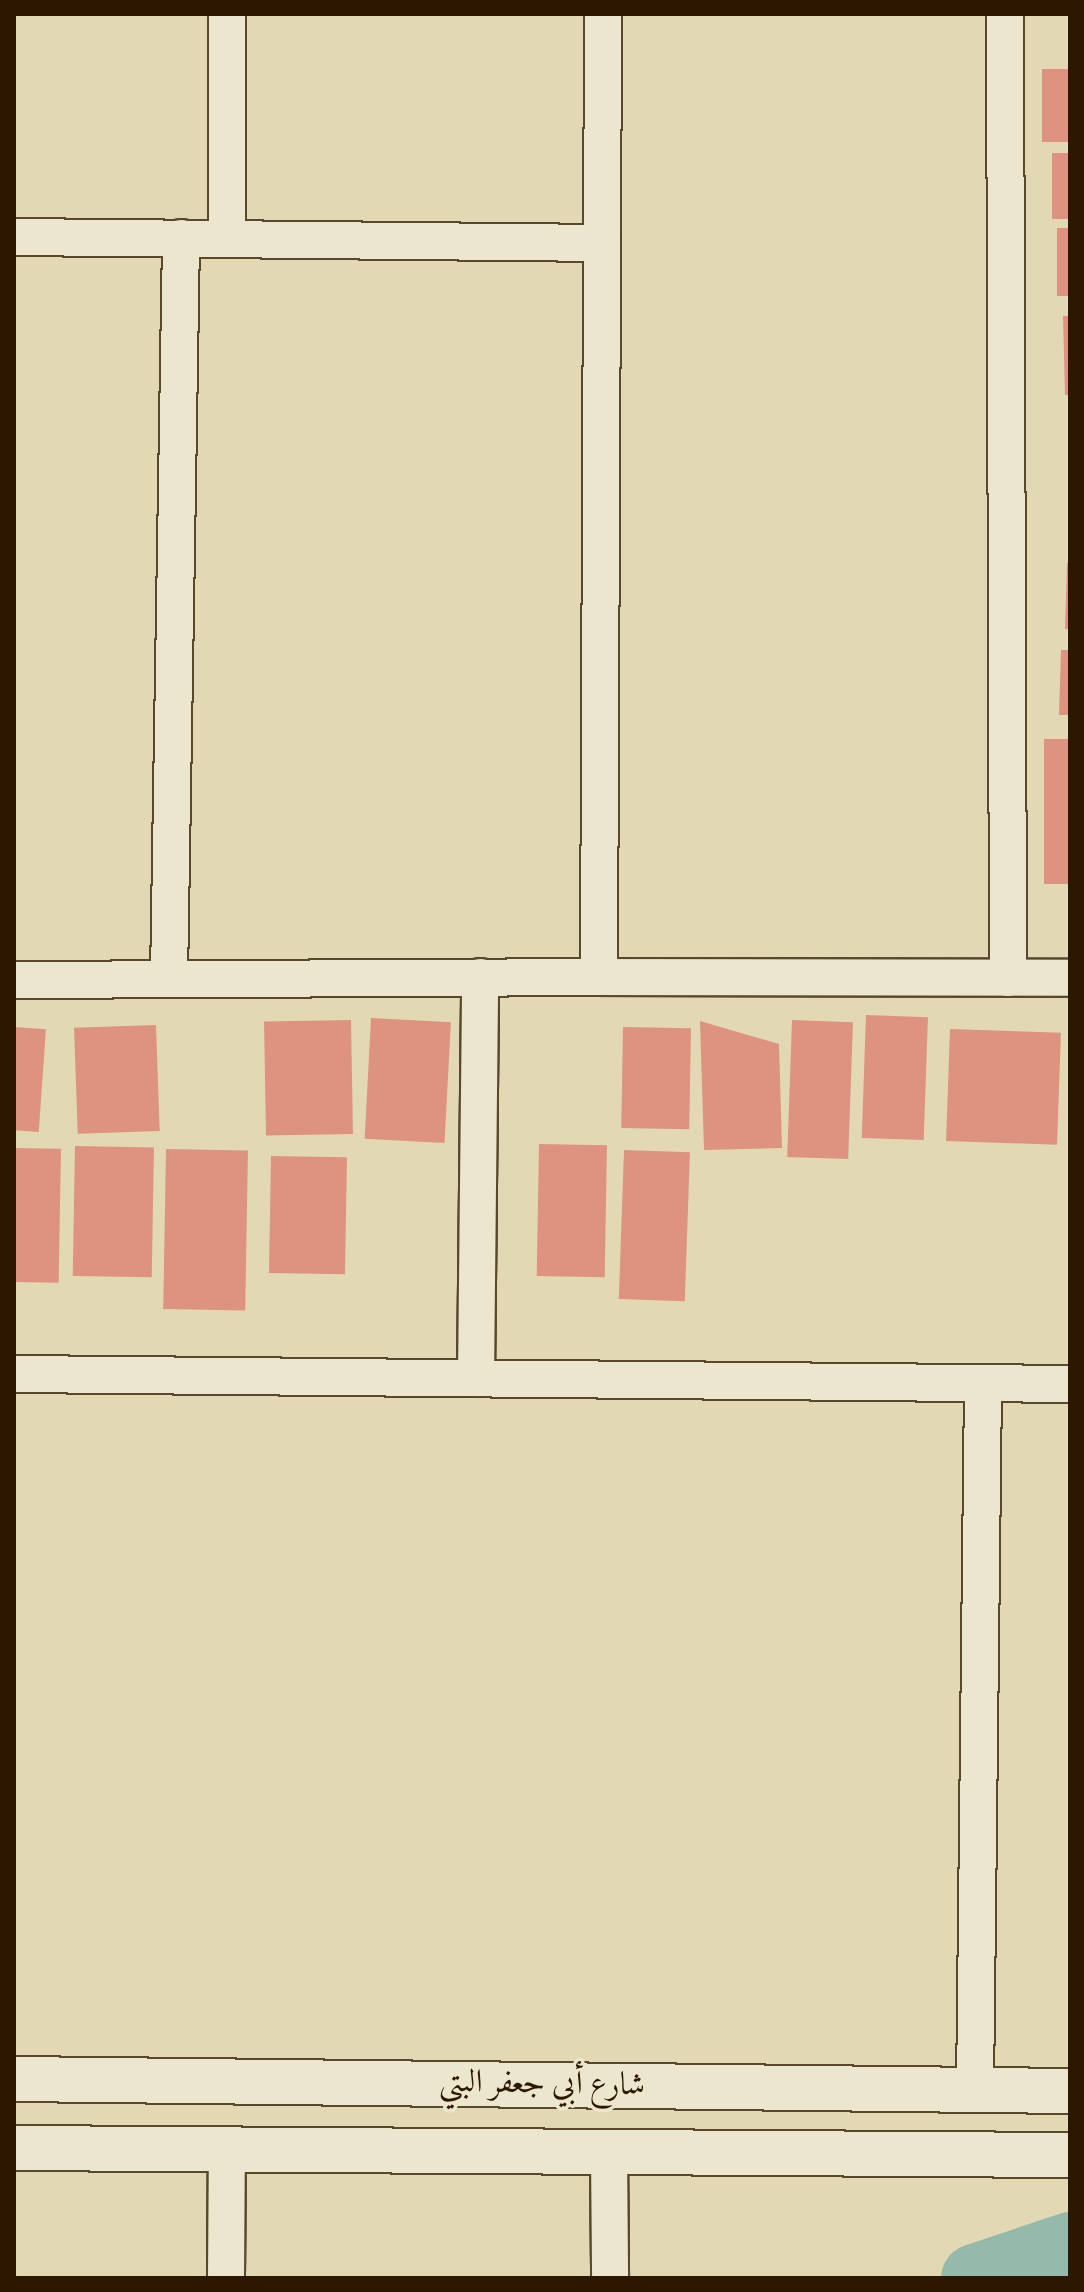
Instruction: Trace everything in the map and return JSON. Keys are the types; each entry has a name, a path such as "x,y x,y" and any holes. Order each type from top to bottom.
{"street":[{"path":"227,14 227,239"},
{"path":"599,977 603,14"},
{"path":"1005,14 1008,978"},
{"path":"14,237 602,243"},
{"path":"169,979 181,238"},
{"path":"476,1378 480,977"},
{"path":"14,980 1070,978"},
{"path":"14,1374 1070,1384"},
{"path":"975,2090 983,1383"},
{"name":"شارع أبي جعفر البتي","path":"14,2079 1070,2091"},
{"name":"شارع أبي جعفر البتي","path":"14,2148 1070,2155"},
{"path":"226,2278 227,2150"},
{"path":"609,2152 610,2278"}],"building":[{"path":"1042,69 1070,69 1070,142 1042,142"},
{"path":"1052,153 1070,153 1070,219 1052,219"},
{"path":"1057,228 1070,228 1070,296 1057,296"},
{"path":"1063,316 1070,316 1070,395 1065,395"},
{"path":"1067,563 1070,563 1070,629 1065,629"},
{"path":"1061,650 1070,650 1070,715 1059,715"},
{"path":"1044,739 1070,739 1070,884 1044,884"},
{"path":"866,1015 928,1017 924,1140 862,1138"},
{"path":"371,1018 451,1022 445,1143 365,1139"},
{"path":"351,1020 353,1134 266,1136 264,1022"},
{"path":"792,1020 853,1022 848,1159 787,1157"},
{"path":"700,1021 779,1044 782,1148 704,1150"},
{"path":"156,1025 160,1131 78,1134 74,1028"},
{"path":"14,1027 46,1029 39,1132 14,1130"},
{"path":"623,1027 691,1028 689,1129 621,1128"},
{"path":"950,1029 1061,1033 1057,1145 946,1141"},
{"path":"539,1144 607,1145 605,1277 537,1276"},
{"path":"75,1146 154,1147 152,1277 73,1276"},
{"path":"14,1148 61,1149 59,1283 14,1282"},
{"path":"166,1149 248,1150 245,1310 163,1309"},
{"path":"624,1150 690,1152 685,1301 619,1299"},
{"path":"271,1156 347,1157 345,1274 269,1273"}],"waterway":[{"path":"975,2278 1070,2246"}]}
